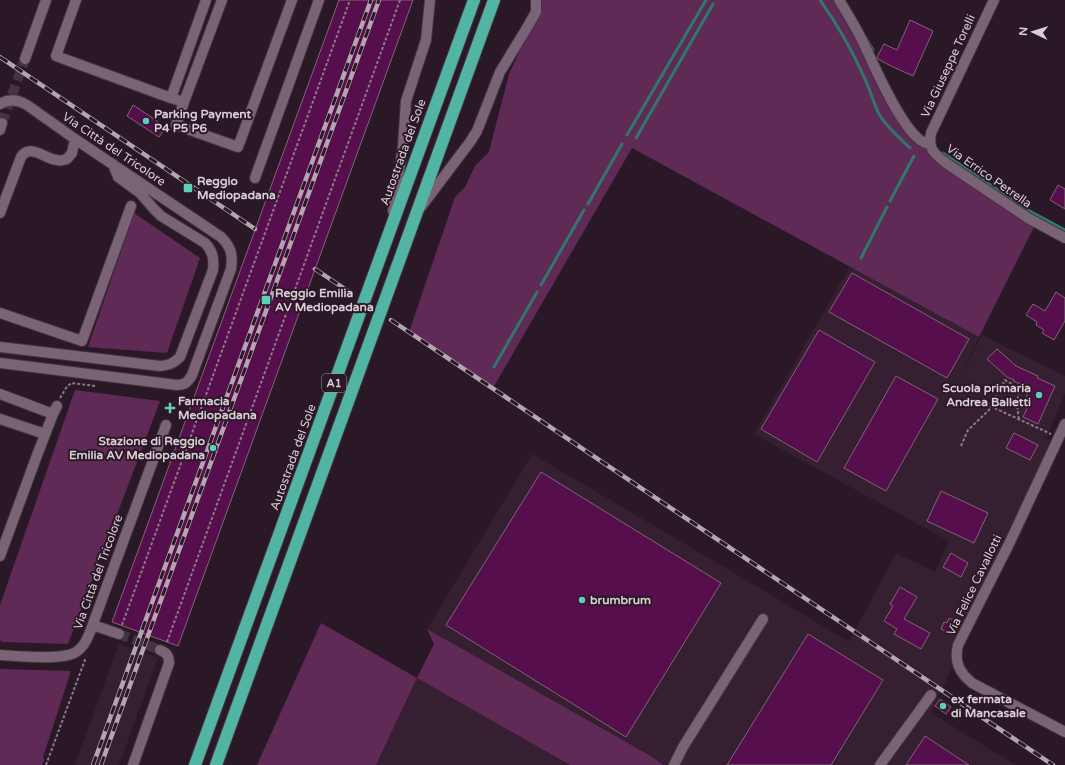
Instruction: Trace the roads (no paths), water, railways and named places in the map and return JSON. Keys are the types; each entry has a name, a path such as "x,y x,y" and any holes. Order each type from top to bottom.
{"highway":[{"name":"Autostrada del Sole","path":"195,765 474,0"},
{"name":"A1","path":"216,765 494,0"}],"street":[{"path":"25,59 46,0"},
{"path":"76,0 56,56 184,102"},
{"path":"171,98 206,0"},
{"path":"222,0 176,125 238,148 292,0"},
{"path":"255,178 319,0"},
{"path":"391,227 403,146 406,101 426,40 430,0"},
{"path":"418,211 477,131 500,72 536,12 536,0"},
{"name":"Via Errico Petrella","path":"839,0 862,39 897,112 917,138 923,143 930,144 932,150 953,167 1028,218 1065,238"},
{"name":"Via Giuseppe Torelli","path":"930,144 932,133 994,0"},
{"name":"Via Città del Tricolore","path":"0,104 14,100 24,103 221,237 227,244 231,252 232,259 231,269 192,375 188,382 184,385 0,363"},
{"path":"0,213 21,157 26,151 31,151 57,160 67,160 72,153 75,139"},
{"path":"0,347 160,366 175,362 180,357 213,270 214,262 210,248 205,243 161,216 140,193 118,177 112,164"},
{"path":"0,312 82,341 131,206"},
{"path":"0,394 57,406 45,434 0,556"},
{"path":"0,419 45,434"},
{"name":"Via Felice Cavallotti","path":"1065,424 1012,538 958,645 956,658 960,670 972,683 1065,732"},
{"name":"Via Città del Tricolore","path":"0,655 45,657 69,655 82,647 87,640 93,625 166,425"},
{"path":"674,765 683,746 762,619"},
{"path":"93,625 121,630"},
{"path":"133,765 169,663 169,657 164,646"},
{"path":"880,765 931,695"}],"waterway":[{"path":"627,135 706,0"},
{"path":"820,0 854,57 882,119 889,128 910,148"},
{"path":"636,138 713,4"},
{"path":"866,38 873,50"},
{"path":"588,204 622,144"},
{"path":"943,153 1026,209 1065,230"},
{"path":"890,201 914,156"},
{"path":"861,258 887,207"},
{"path":"541,285 584,210"},
{"path":"494,367 537,292"}],"tunnel":[{"path":"2,123 25,59"},
{"path":"119,634 160,650"}],"railway":[{"path":"93,765 371,0"},
{"path":"101,765 379,0"},
{"path":"0,57 255,229"},
{"path":"315,269 351,293"},
{"path":"391,320 1053,765"}],"place":[{"name":"Parking Payment P4 P5 P6","path":"146,121"},
{"name":"Reggio Mediopadana","path":"188,188"},
{"name":"Reggio Emilia AV Mediopadana","path":"266,300"},
{"name":"Scuola primaria Andrea Balletti","path":"1039,395"},
{"name":"Farmacia Mediopadana","path":"170,408"},
{"name":"Stazione di Reggio Emilia AV Mediopadana","path":"213,448"},
{"name":"brumbrum","path":"582,600"},
{"name":"ex fermata di Mancasale","path":"943,706"}]}
